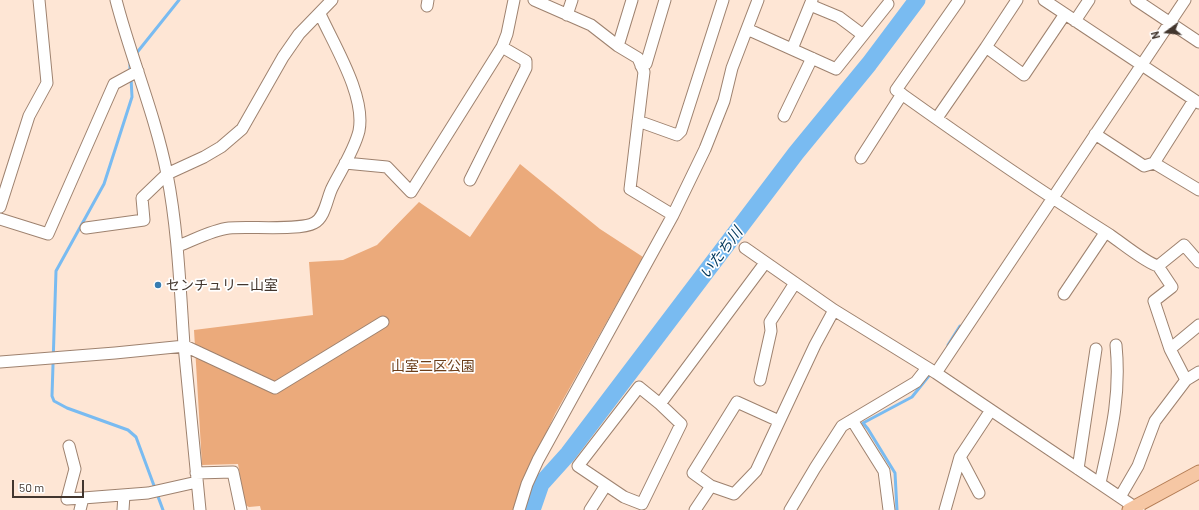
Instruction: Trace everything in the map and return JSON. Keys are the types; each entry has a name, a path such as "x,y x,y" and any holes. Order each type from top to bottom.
{"main road":[{"path":"1135,509 1199,472"}],"street":[{"path":"0,207 29,116 47,83 40,0"},
{"path":"116,0 150,108 167,174 178,246 184,346 200,510"},
{"path":"86,228 144,220 142,198 167,174 204,157 221,147 242,129 283,57 299,34 332,0"},
{"path":"345,162 387,167 411,192 502,47 507,34 514,0"},
{"path":"534,0 591,25 618,46 638,58 644,72 630,189 673,215"},
{"path":"567,15 572,0"},
{"path":"618,46 632,0"},
{"path":"641,66 646,64 665,0"},
{"path":"638,121 677,135 681,131 723,0"},
{"path":"519,510 527,484 560,416 673,215 705,149 724,101 732,68 758,0"},
{"path":"959,0 896,90 1052,199 1152,264 1158,266 1172,287 1154,301 1170,349 1186,380"},
{"path":"937,118 1018,0"},
{"path":"1044,0 1197,102 1154,164"},
{"path":"1075,21 1089,0"},
{"path":"1136,0 1199,42"},
{"path":"790,510 842,426 916,382 931,370 1052,199 1185,0"},
{"path":"792,49 811,3 838,17 863,36"},
{"path":"747,29 836,69 888,4"},
{"path":"178,246 227,228 248,226 295,227 315,223 321,216 331,190 355,144 359,130 360,111 355,89 320,14"},
{"path":"986,47 1024,75 1065,14"},
{"path":"470,180 526,68 526,61 502,47"},
{"path":"784,116 812,58"},
{"path":"0,219 48,234 114,84 138,71"},
{"path":"861,158 902,94"},
{"path":"1095,134 1144,166 1154,164 1199,190"},
{"path":"1064,294 1105,233"},
{"path":"1158,266 1184,245 1199,262"},
{"path":"745,248 834,310 931,370 991,410 1100,483 1135,509"},
{"path":"660,404 765,263"},
{"path":"760,380 771,331 770,322 794,283"},
{"path":"780,421 737,402 693,473 711,486 734,494 756,471 780,421 815,345 834,310"},
{"path":"0,362 184,346 275,388 382,322"},
{"path":"1170,349 1199,324"},
{"path":"1100,483 1114,422 1118,374 1116,344"},
{"path":"1078,469 1096,349"},
{"path":"1120,497 1138,466 1155,421 1186,380 1199,372"},
{"path":"639,387 681,424 642,504 624,497 606,485 578,466 639,387"},
{"path":"945,510 960,457 991,410"},
{"path":"852,420 884,471 889,510"},
{"path":"69,446 75,469 67,498 148,493 197,477 233,472 241,510"},
{"path":"960,457 979,493"},
{"path":"590,510 606,485"},
{"path":"695,510 711,486"},
{"path":"123,510 124,495"},
{"path":"80,510 83,498"}],"green space":[{"name":"山室二区公園","path":"520,164 600,229 643,257 555,414 522,485 515,510 261,510 260,506 249,507 245,505 238,464 202,465 194,330 313,315 309,262 343,260 377,245 419,202 470,237"}],"waterway":[{"path":"135,55 179,0"},
{"name":"いたち川","path":"532,510 541,484 568,454 796,153 869,64 917,0"},
{"path":"130,73 131,61"},
{"path":"131,78 132,97 104,184 56,271 52,396 54,401 67,408 128,430 136,437 163,510"},
{"path":"948,345 960,326"},
{"path":"897,510 895,473 863,423 912,397 932,372"}],"place":[{"name":"センチュリー山室","path":"158,285"}]}
